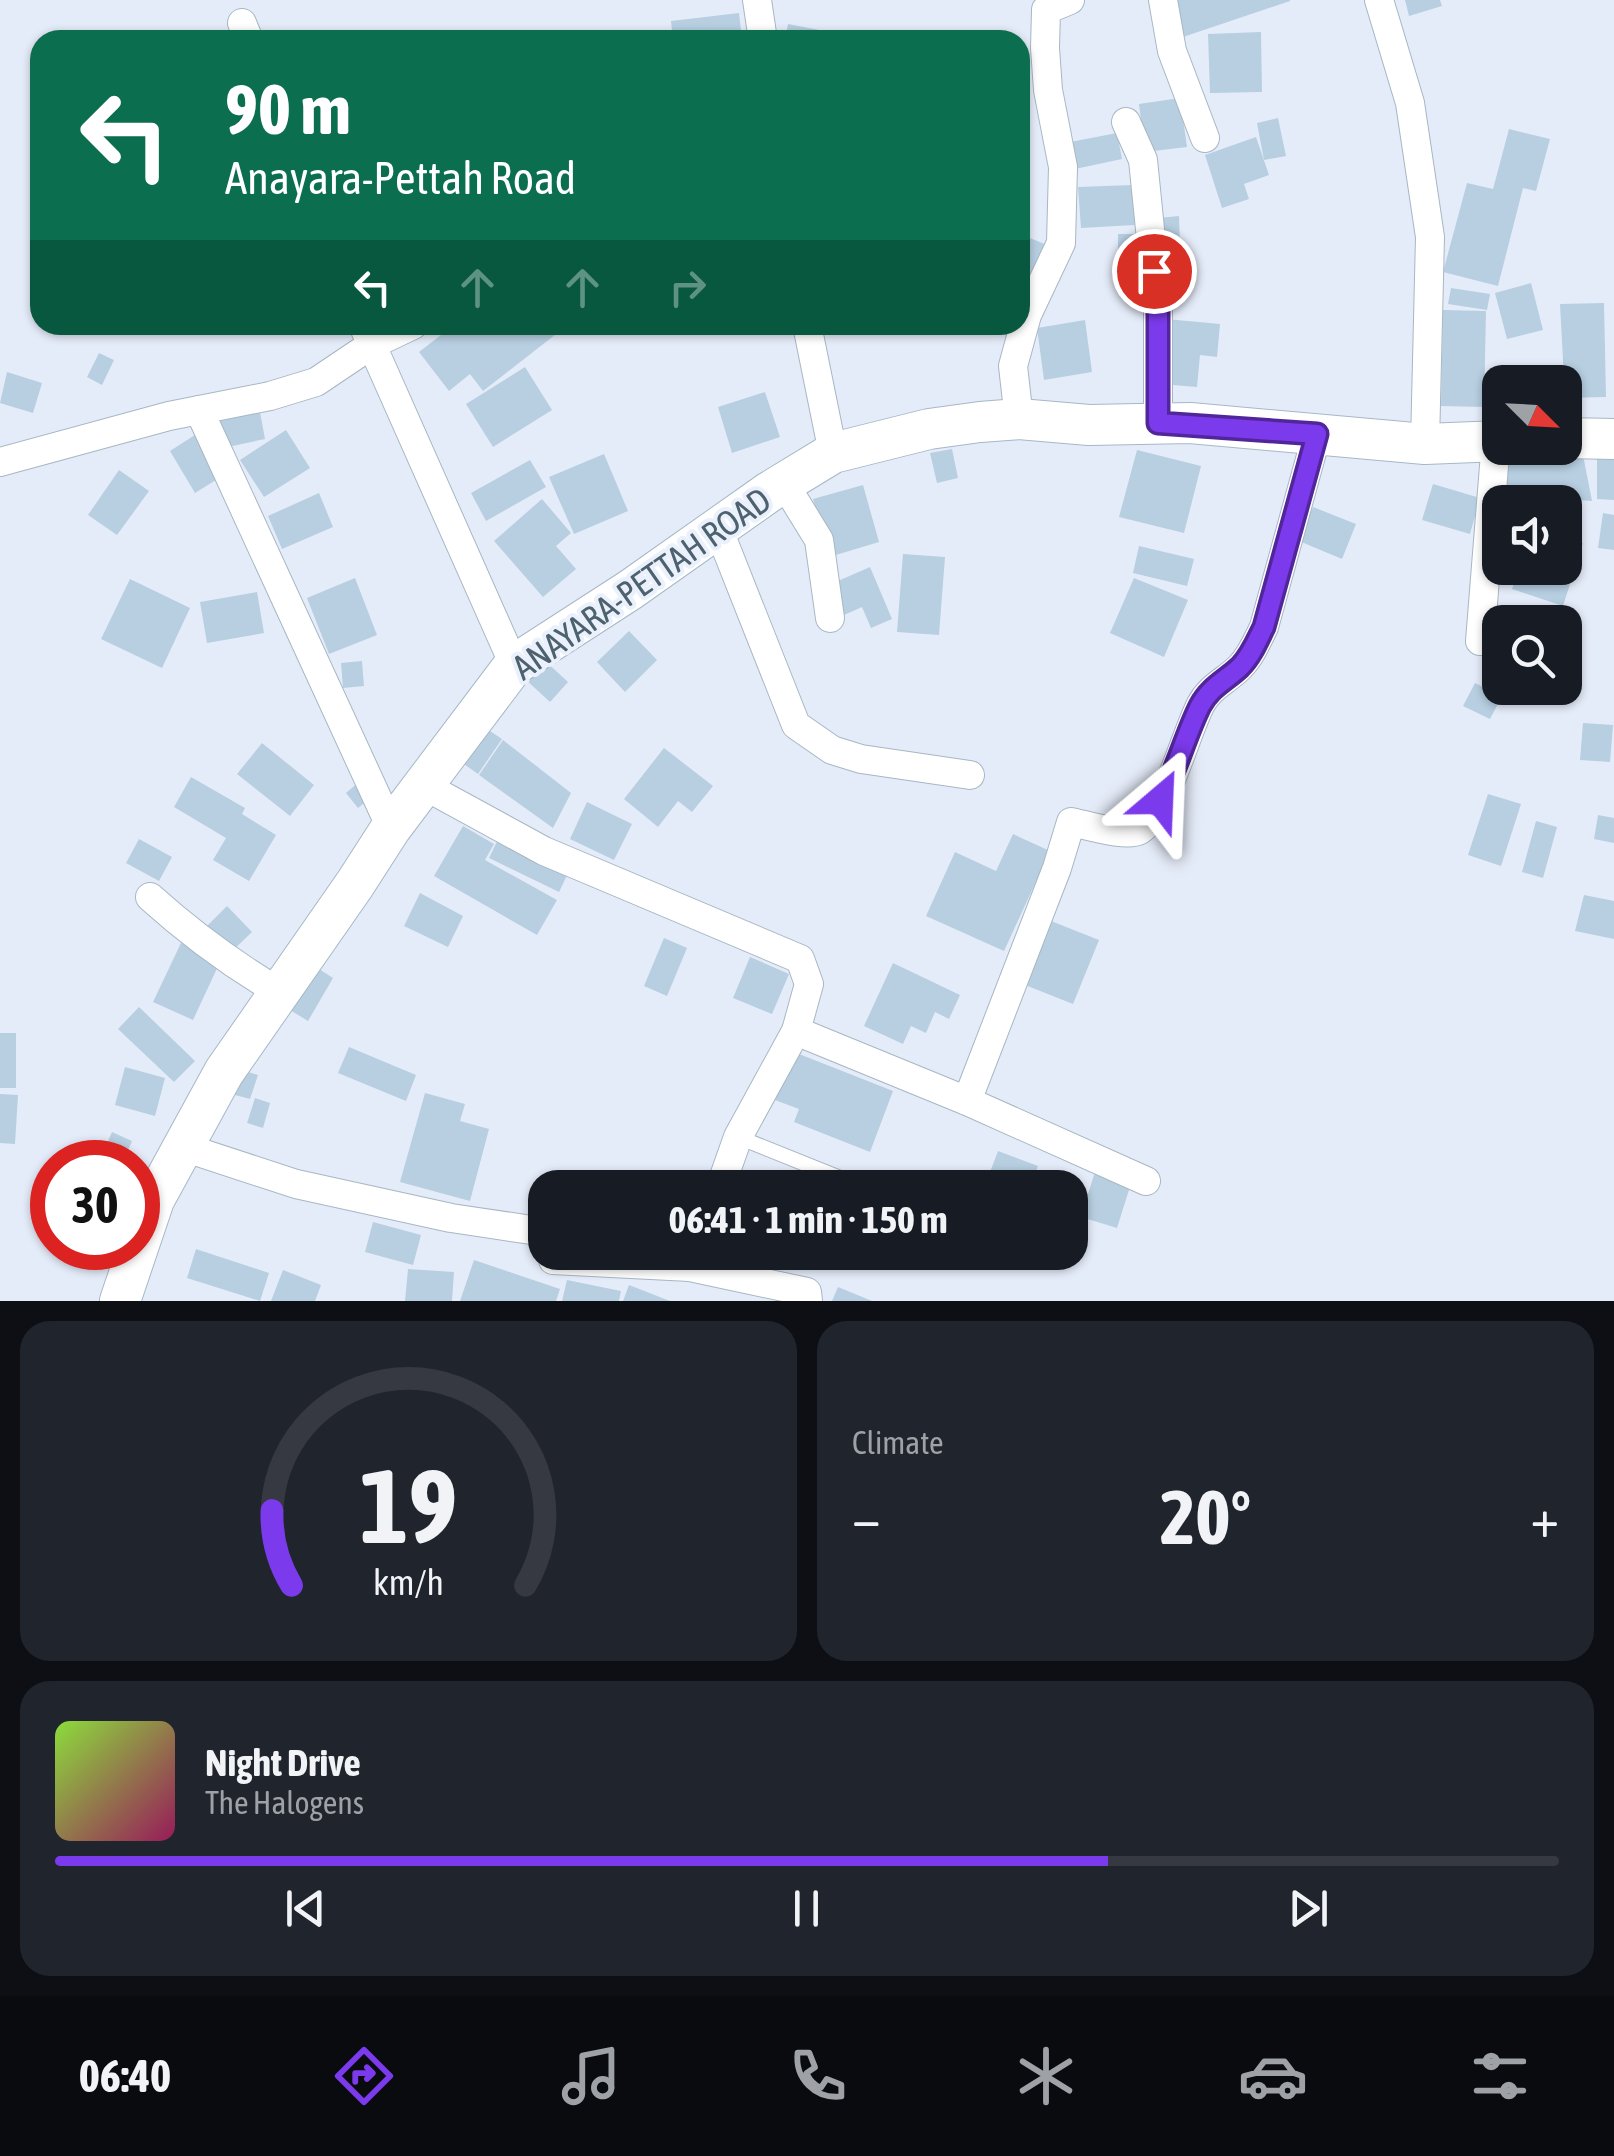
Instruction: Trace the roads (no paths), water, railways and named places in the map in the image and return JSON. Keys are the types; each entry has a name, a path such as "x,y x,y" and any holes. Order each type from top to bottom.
{"main road":[{"name":"ANAYARA-PETTAH ROAD","path":"120,1301 154,1200 224,1072 391,828 514,665 784,483 833,453 929,429 1018,420 1088,425 1158,423 1425,444 1482,442"},
{"path":"1582,438 1614,439"}],"street":[{"path":"757,0 762,30"},
{"path":"1163,0 1172,52 1205,138"},
{"path":"1378,0 1410,102 1430,236 1425,444"},
{"path":"1030,309 1061,243 1063,166 1047,76 1053,3"},
{"path":"1126,122 1142,160 1158,308 1158,423"},
{"path":"0,462 316,382 367,335 514,665"},
{"path":"809,335 833,453"},
{"path":"1018,420 1013,366 1022,335"},
{"path":"199,410 391,828"},
{"path":"966,1101 1057,868 1071,822 1132,834 1144,828 1176,772 1201,705 1214,686 1239,668 1252,652 1264,627 1317,434"},
{"path":"1480,642 1496,465"},
{"path":"784,483 818,540 830,618"},
{"path":"718,528 796,725 832,750 861,759 970,775"},
{"path":"424,784 544,851 800,959 809,984 796,1031 738,1138 726,1170"},
{"path":"150,897 230,964 279,992"},
{"path":"796,1031 1146,1180"},
{"path":"183,1147 296,1184 452,1218 528,1229"},
{"path":"729,1270 808,1292 808,1301"}],"lane":[{"path":"738,1138 819,1170"}]}
